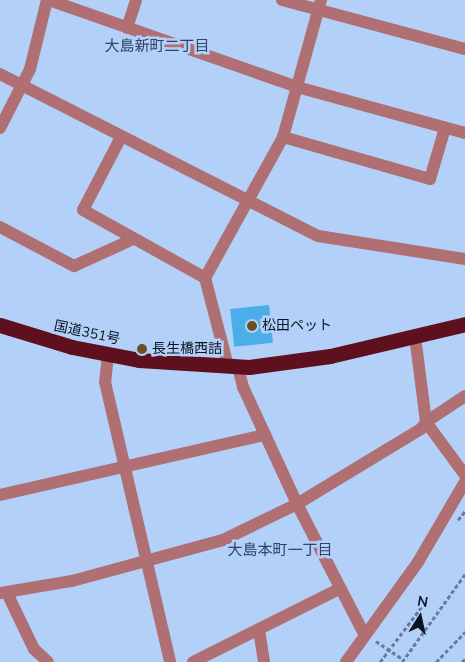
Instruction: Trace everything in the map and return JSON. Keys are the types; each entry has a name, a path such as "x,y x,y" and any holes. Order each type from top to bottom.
{"highway":[{"name":"国道351号","path":"0,324 108,355 233,366 330,356 465,324"}],"street":[{"path":"0,128 24,85 48,0 297,87 465,133"},
{"path":"127,28 136,0"},
{"path":"282,0 320,5 465,49"},
{"path":"204,278 282,137 320,5"},
{"path":"0,74 248,201 325,237 465,259"},
{"path":"282,137 430,179 445,128"},
{"path":"121,137 82,210 131,240 204,278 233,366 339,589 368,637"},
{"path":"0,227 74,266 131,240"},
{"path":"415,336 426,422 465,475"},
{"path":"108,355 104,382 148,562 170,662"},
{"path":"48,662 34,649 4,593 148,562 223,540 297,504 465,396"},
{"path":"0,495 265,435"},
{"path":"346,662 368,637 465,482"},
{"path":"193,662 339,589"},
{"path":"259,630 264,662"}],"path":[{"path":"368,637 403,661 465,574"},
{"path":"380,662 422,606"},
{"path":"436,662 465,632"},
{"path":"462,662 465,659"}],"building":[{"name":"松田ペット","path":"269,305 273,343 234,347 230,309"}],"place":[{"name":"松田ペット","path":"252,326"},
{"name":"長生橋西詰","path":"142,349"}],"district":[{"name":"大島新町二丁目","path":"157,47"},
{"name":"大島本町一丁目","path":"280,551"}]}
